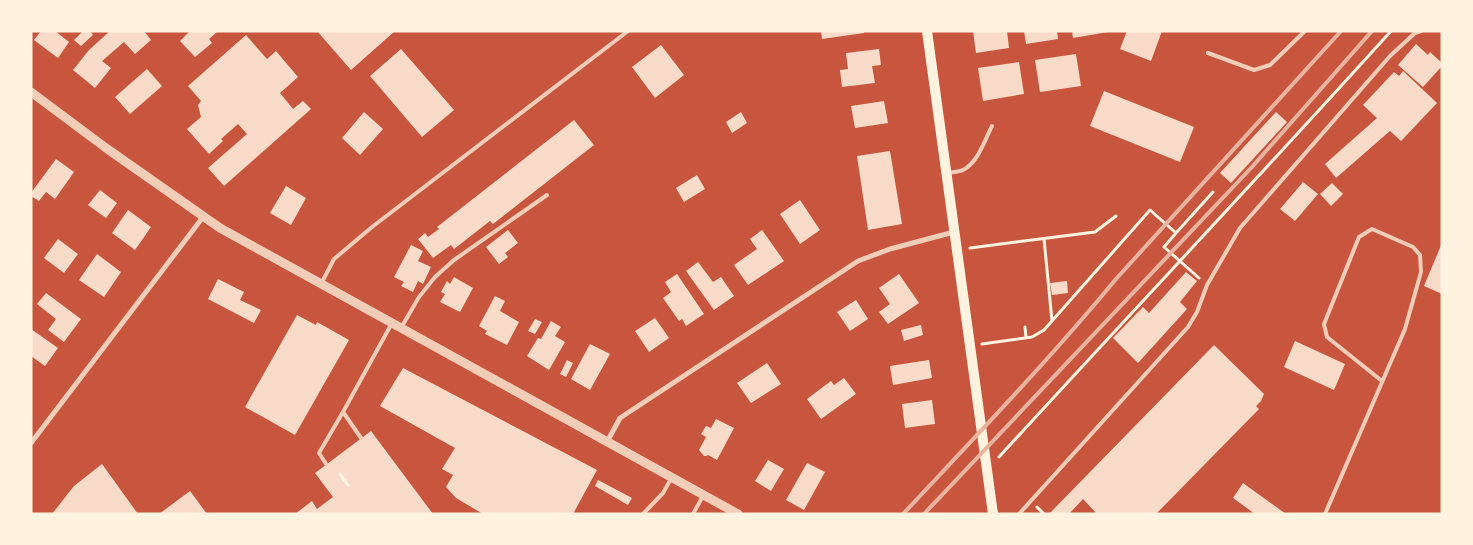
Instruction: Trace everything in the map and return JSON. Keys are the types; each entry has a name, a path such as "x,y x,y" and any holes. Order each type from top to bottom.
{"main road":[{"path":"928,31 993,514"}],"street":[{"path":"31,92 203,217 738,514"},
{"path":"31,443 203,217"},
{"path":"607,442 620,418 858,261 890,249 954,232"}],"lane":[{"path":"321,284 334,259 372,227 628,31"},
{"path":"1208,53 1254,70 1270,65 1304,31"},
{"path":"1019,514 1188,327 1197,312 1207,285 1240,228 1390,56 1415,33 1421,31"},
{"path":"946,173 962,171 969,166 976,158 992,126"},
{"path":"401,328 419,296 434,277 454,260 547,195"},
{"path":"1325,514 1382,382 1405,328 1421,272 1420,255 1413,247 1372,229 1359,237 1324,324 1327,337 1382,382"},
{"path":"326,464 318,454 392,323"},
{"path":"343,412 361,438"},
{"path":"643,514 663,493 672,477"},
{"path":"693,514 703,494"}],"path":[{"path":"987,470 1262,174 1391,31"},
{"path":"1207,285 1164,246 1213,192"},
{"path":"970,346 1026,338 1038,334 1052,321 1150,210 1176,234"},
{"path":"957,250 1095,232 1116,216"},
{"path":"1044,239 1052,321"},
{"path":"1025,327 1026,338"},
{"path":"340,474 348,485"}],"building":[{"path":"41,31 55,31 69,42 58,58 34,40"},
{"path":"83,31 90,31 93,35 81,46 74,40"},
{"path":"110,31 144,31 151,40 135,54 124,42 102,61 111,68 95,88 73,70 89,50"},
{"path":"190,31 218,31 209,39 212,43 195,57 180,41"},
{"path":"317,31 395,31 351,70"},
{"path":"821,31 864,31 864,33 822,39"},
{"path":"973,31 1007,31 1009,48 976,53"},
{"path":"1024,31 1057,31 1058,39 1026,44"},
{"path":"1072,31 1108,31 1108,32 1073,38"},
{"path":"1127,31 1162,31 1151,61 1120,49"},
{"path":"246,35 267,59 276,51 298,77 280,93 293,109 303,101 311,109 224,186 208,168 247,134 238,124 221,139 223,141 209,154 187,129 201,117 198,105 201,101 188,86"},
{"path":"1416,44 1428,55 1430,52 1442,63 1442,66 1423,87 1398,65"},
{"path":"661,45 684,75 655,98 632,67"},
{"path":"401,49 454,110 422,137 370,76"},
{"path":"879,49 881,65 872,66 875,83 842,87 840,70 848,69 846,53"},
{"path":"1076,54 1081,86 1040,92 1035,60"},
{"path":"1019,62 1024,94 983,101 978,68"},
{"path":"147,69 162,86 130,114 115,97"},
{"path":"1403,71 1437,103 1401,141 1390,131 1336,178 1325,164 1377,118 1363,105 1394,72 1399,76"},
{"path":"1104,91 1194,127 1180,162 1090,126"},
{"path":"884,101 888,123 855,128 851,106"},
{"path":"364,112 383,129 360,155 342,138"},
{"path":"741,112 747,123 732,133 726,122"},
{"path":"1276,112 1287,122 1231,183 1220,173"},
{"path":"574,120 594,145 493,224 490,221 454,249 451,245 433,258 418,239 425,233 428,237 439,229 437,227"},
{"path":"890,151 902,224 868,230 857,156"},
{"path":"56,159 74,172 55,199 46,192 39,201 31,196 31,193"},
{"path":"697,175 705,189 684,202 676,188"},
{"path":"1303,182 1318,194 1295,221 1280,209"},
{"path":"1332,183 1343,194 1331,206 1320,194"},
{"path":"286,186 306,198 291,225 270,213"},
{"path":"100,190 117,203 106,218 88,205"},
{"path":"800,200 820,230 800,244 780,214"},
{"path":"128,210 151,227 135,250 112,233"},
{"path":"508,230 518,243 505,253 508,257 499,264 486,247"},
{"path":"762,230 784,261 748,285 734,265 757,249 750,239"},
{"path":"58,239 78,254 64,273 44,258"},
{"path":"1442,243 1442,294 1424,286"},
{"path":"411,245 423,251 418,261 431,267 423,284 418,281 413,292 401,286 404,282 394,277"},
{"path":"97,254 121,272 104,297 79,280"},
{"path":"698,262 713,282 721,277 734,296 714,310 686,271"},
{"path":"1186,272 1197,281 1180,302 1187,309 1138,363 1113,338 1143,307 1149,313"},
{"path":"677,274 704,314 686,326 682,319 679,321 663,298 671,292 665,282"},
{"path":"899,274 919,303 888,324 879,312 890,304 879,288"},
{"path":"454,277 473,288 460,312 440,302 445,294 441,292 447,281 450,284"},
{"path":"218,279 244,292 240,300 261,310 254,323 208,299"},
{"path":"1067,281 1068,293 1052,295 1050,283"},
{"path":"46,293 81,319 64,342 48,330 56,319 37,304"},
{"path":"495,296 505,301 500,311 519,322 507,345 485,334 487,331 479,326"},
{"path":"856,300 868,319 850,331 837,312"},
{"path":"297,315 316,325 317,322 349,340 295,435 245,407"},
{"path":"655,318 669,338 649,352 635,331"},
{"path":"535,319 542,322 535,334 528,331"},
{"path":"551,321 561,327 555,336 565,342 549,370 527,356 538,338 541,339"},
{"path":"921,325 923,335 904,341 901,330"},
{"path":"31,329 58,348 45,366 31,356"},
{"path":"1295,341 1345,364 1334,390 1284,367"},
{"path":"590,344 610,354 590,390 571,379"},
{"path":"1214,345 1264,394 1256,406 1259,409 1156,514 1097,514 1083,499 1069,514 1049,514"},
{"path":"567,360 573,363 566,377 560,374"},
{"path":"929,360 932,378 893,385 890,366"},
{"path":"767,363 781,384 751,403 737,383"},
{"path":"403,368 597,470 573,514 483,514 456,498 446,487 453,475 442,469 455,448 380,406"},
{"path":"844,378 856,394 821,419 807,399 831,381 834,385"},
{"path":"932,400 935,424 905,428 902,404"},
{"path":"716,419 734,428 717,460 708,455 704,456 699,450 706,437 701,434 706,426 711,428"},
{"path":"371,431 433,514 295,514 312,501 317,509 333,497 315,473"},
{"path":"768,460 784,469 771,491 755,481"},
{"path":"807,463 825,472 804,510 786,500"},
{"path":"102,464 138,514 52,514 74,486"},
{"path":"598,480 632,498 628,505 595,486"},
{"path":"1243,483 1286,514 1255,514 1233,498"},
{"path":"190,491 207,514 159,514"}],"railway":[{"path":"903,514 1038,369 1116,279 1341,31"},
{"path":"924,514 1252,167 1372,31"}]}
